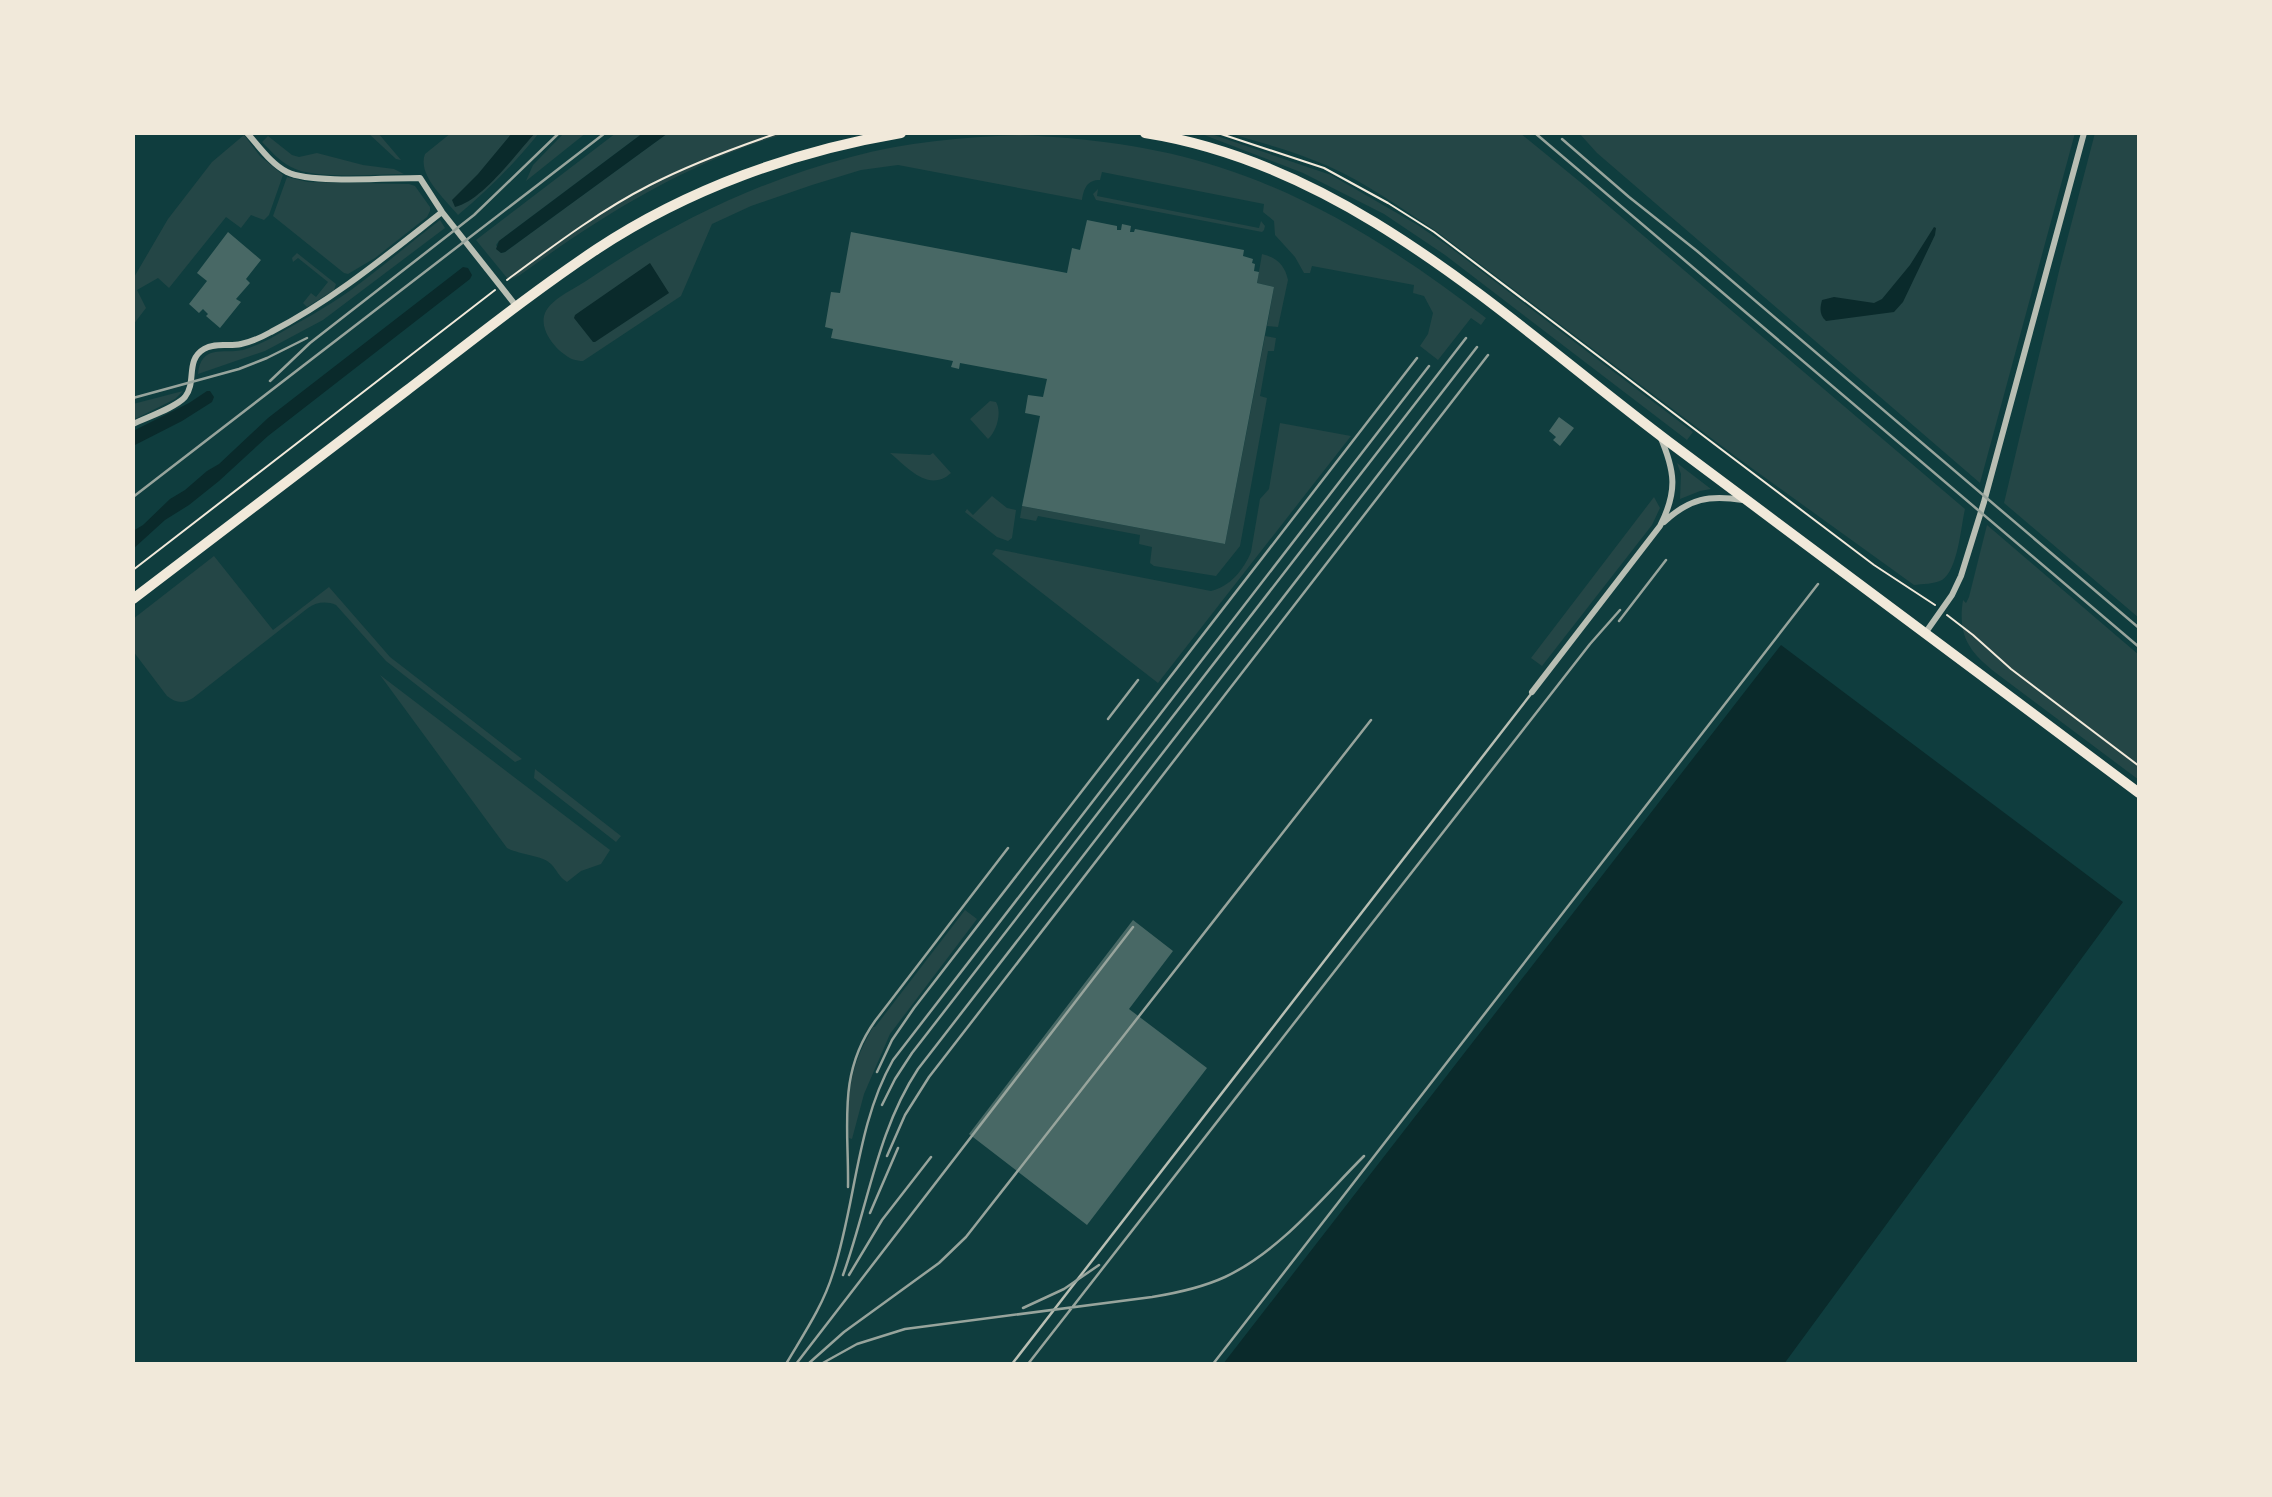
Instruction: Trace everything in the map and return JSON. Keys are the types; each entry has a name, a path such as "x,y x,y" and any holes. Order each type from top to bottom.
{"main road":[{"path":"133,599 517,307 598,249 704,192 754,170 809,153 901,133"},
{"path":"1145,133 1234,156 1271,170 1337,200 1427,255 1659,434 2139,793"}],"street":[{"path":"247,133 269,158 294,174 313,178 420,178 442,212 517,307"},
{"path":"1926,632 1958,585 1983,507 2084,133"},
{"path":"133,424 186,396 194,359 204,349 241,344 295,318 367,272 442,212"},
{"path":"1532,692 1660,526 1670,508 1673,475 1659,434"},
{"path":"1660,526 1675,512 1704,498 1722,497 1748,501"}],"lane":[{"path":"1012,1364 1532,692"}],"path":[{"path":"133,570 500,285 594,218 649,186 731,149 778,133"},
{"path":"1218,133 1324,168 1434,232 1874,565 1930,601"},
{"path":"1942,611 2011,669 2139,766"}],"shaded area":[{"path":"368,133 378,133 401,160 396,159"},
{"path":"451,133 539,133 500,176 458,215 428,178 424,162 425,154"},
{"path":"512,133 535,133 487,186 476,196 455,207 452,200"},
{"path":"564,133 586,133 526,181 533,165"},
{"path":"616,133 643,133 499,241 496,245 501,253 668,133 787,133 715,159 648,192 583,231 520,275 507,278 476,240"},
{"path":"643,133 668,133 505,252 501,253 496,249 499,241"},
{"path":"1199,133 1208,133 1331,175 1416,224 1693,432 1687,440 1445,255 1384,214 1303,173"},
{"path":"1229,133 1520,133 1965,509 1952,567 1942,580 1914,585 1735,456 1436,231 1383,196 1316,161"},
{"path":"1579,133 2075,133 1980,483 1597,153"},
{"path":"2095,133 2139,133 2139,618 2004,503"},
{"path":"244,135 260,156 283,175 269,215 264,220 251,215 241,228 226,217 169,288 158,278 137,290 146,308 133,325 133,279 168,219 212,162"},
{"path":"1020,135 1070,138 1146,148 1219,167 1255,180 1291,195 1359,231 1392,251 1486,318 1481,325 1471,318 1438,360 1420,346 1428,334 1433,313 1424,296 1413,293 1414,285 1312,266 1310,273 1304,273 1295,257 1275,235 1274,221 1263,212 1264,204 1102,172 1100,180 1092,181 1087,186 1082,200 898,165 861,170 812,185 751,206 712,224 681,296 583,361 564,354 545,330 545,313 552,303 563,295 681,224 747,192 815,167 872,152 935,141"},
{"path":"268,136 292,155 299,157 317,153 363,165 394,169 404,174 329,175 301,171 275,156 262,142"},
{"path":"287,177 308,182 409,184 415,186 430,211 427,217 375,258 348,274 273,216"},
{"path":"1098,189 1097,196 1259,228 1261,221 1265,226 1262,232 1096,200 1093,194"},
{"path":"440,220 445,228 323,320 265,351 198,374 203,358 208,354 255,346 332,303"},
{"path":"1934,227 1935,235 1903,302 1894,312 1826,321 1824,319 1821,311 1822,300 1834,297 1874,303 1882,299 1910,265"},
{"path":"297,253 336,284 334,290 307,307 303,303 311,293 316,297 328,282 298,258 293,262 292,258"},
{"path":"1262,254 1279,262 1288,280 1278,327 1267,326 1274,287 1257,283"},
{"path":"650,263 669,293 593,342 574,318 575,315"},
{"path":"463,267 468,268 472,275 470,279 268,436 219,481 165,520 133,549 133,531 170,499 219,464 268,418"},
{"path":"1265,336 1276,338 1274,351 1268,351 1260,396 1267,398 1240,546 1216,576 1154,566 1150,563 1152,547 1139,544 1140,535 1038,516 1036,521 1020,518 1022,506 1225,544"},
{"path":"183,391 175,399 133,420 133,404"},
{"path":"207,391 214,397 212,402 133,446 133,431"},
{"path":"990,401 996,402 998,406 998,421 988,439 970,419"},
{"path":"1280,423 1351,436 1158,683 992,554 996,549 1211,591 1218,589 1236,576 1251,552 1260,499 1269,489"},
{"path":"890,453 933,453 951,473 935,480 927,479 911,471"},
{"path":"1677,463 1711,489 1680,499 1681,474"},
{"path":"992,496 1007,508 1016,510 1012,538 1008,541 997,537 965,512 967,509 973,515"},
{"path":"1654,497 1660,508 1652,525 1542,666 1531,658"},
{"path":"1987,525 2139,655 2139,780 1990,668 1968,644 1962,625 1963,600 1966,603 1969,597"},
{"path":"214,556 273,630 329,587 390,657 522,759 515,762 386,661 336,605 329,603 318,603 308,608 193,698 183,702 170,698 133,651 133,619"},
{"path":"1781,645 2123,902 1784,1364 1223,1364"},
{"path":"380,675 610,850 601,864 581,871 567,882 547,861 507,848"},
{"path":"535,769 621,836 616,842 534,778"},
{"path":"965,910 977,919 890,1034 864,1094 852,1139 849,1138 852,1081 865,1041 873,1027"}],"building":[{"path":"1087,220 1117,226 1117,230 1121,230 1122,224 1131,226 1130,232 1135,229 1244,250 1243,256 1253,259 1254,271 1259,272 1257,283 1274,287 1225,544 1022,506 1040,416 1025,413 1028,395 1043,397 1047,379 960,363 959,369 951,367 953,361 831,338 833,329 825,327 831,292 840,293 851,232 1067,273 1072,248 1080,250"},
{"path":"228,232 261,260 246,279 250,283 236,299 241,302 220,328 206,316 208,314 203,309 199,313 189,304 207,281 197,273"},
{"path":"1559,417 1574,428 1560,446 1549,431"},
{"path":"1133,920 1173,951 1129,1009 1207,1068 1087,1225 969,1134"}],"railway":[{"path":"270,381 310,343 474,215 559,133"},
{"path":"133,497 605,133"},
{"path":"1535,133 2139,647"},
{"path":"1562,139 2139,628"},
{"path":"133,398 239,369 307,338"},
{"path":"882,1105 912,1053 1466,338"},
{"path":"843,1275 892,1118 918,1069 1477,347"},
{"path":"887,1156 905,1115 929,1077 1488,355"},
{"path":"877,1072 892,1040 914,1008 1417,358"},
{"path":"786,1364 829,1285 841,1246 871,1111 893,1060 1429,366"},
{"path":"1619,621 1666,560"},
{"path":"1213,1364 1818,584"},
{"path":"1028,1364 1590,644 1620,610"},
{"path":"1108,719 1138,680"},
{"path":"808,1364 844,1332 939,1263 966,1237 1371,720"},
{"path":"848,1187 847,1122 850,1081 863,1041 875,1021 1008,848"},
{"path":"796,1364 1133,927"},
{"path":"870,1213 898,1148"},
{"path":"821,1364 857,1344 905,1329 1152,1297 1189,1290 1216,1281 1245,1266 1282,1239 1364,1156"},
{"path":"849,1275 882,1220 931,1157"},
{"path":"1023,1308 1064,1289 1099,1265"}]}
